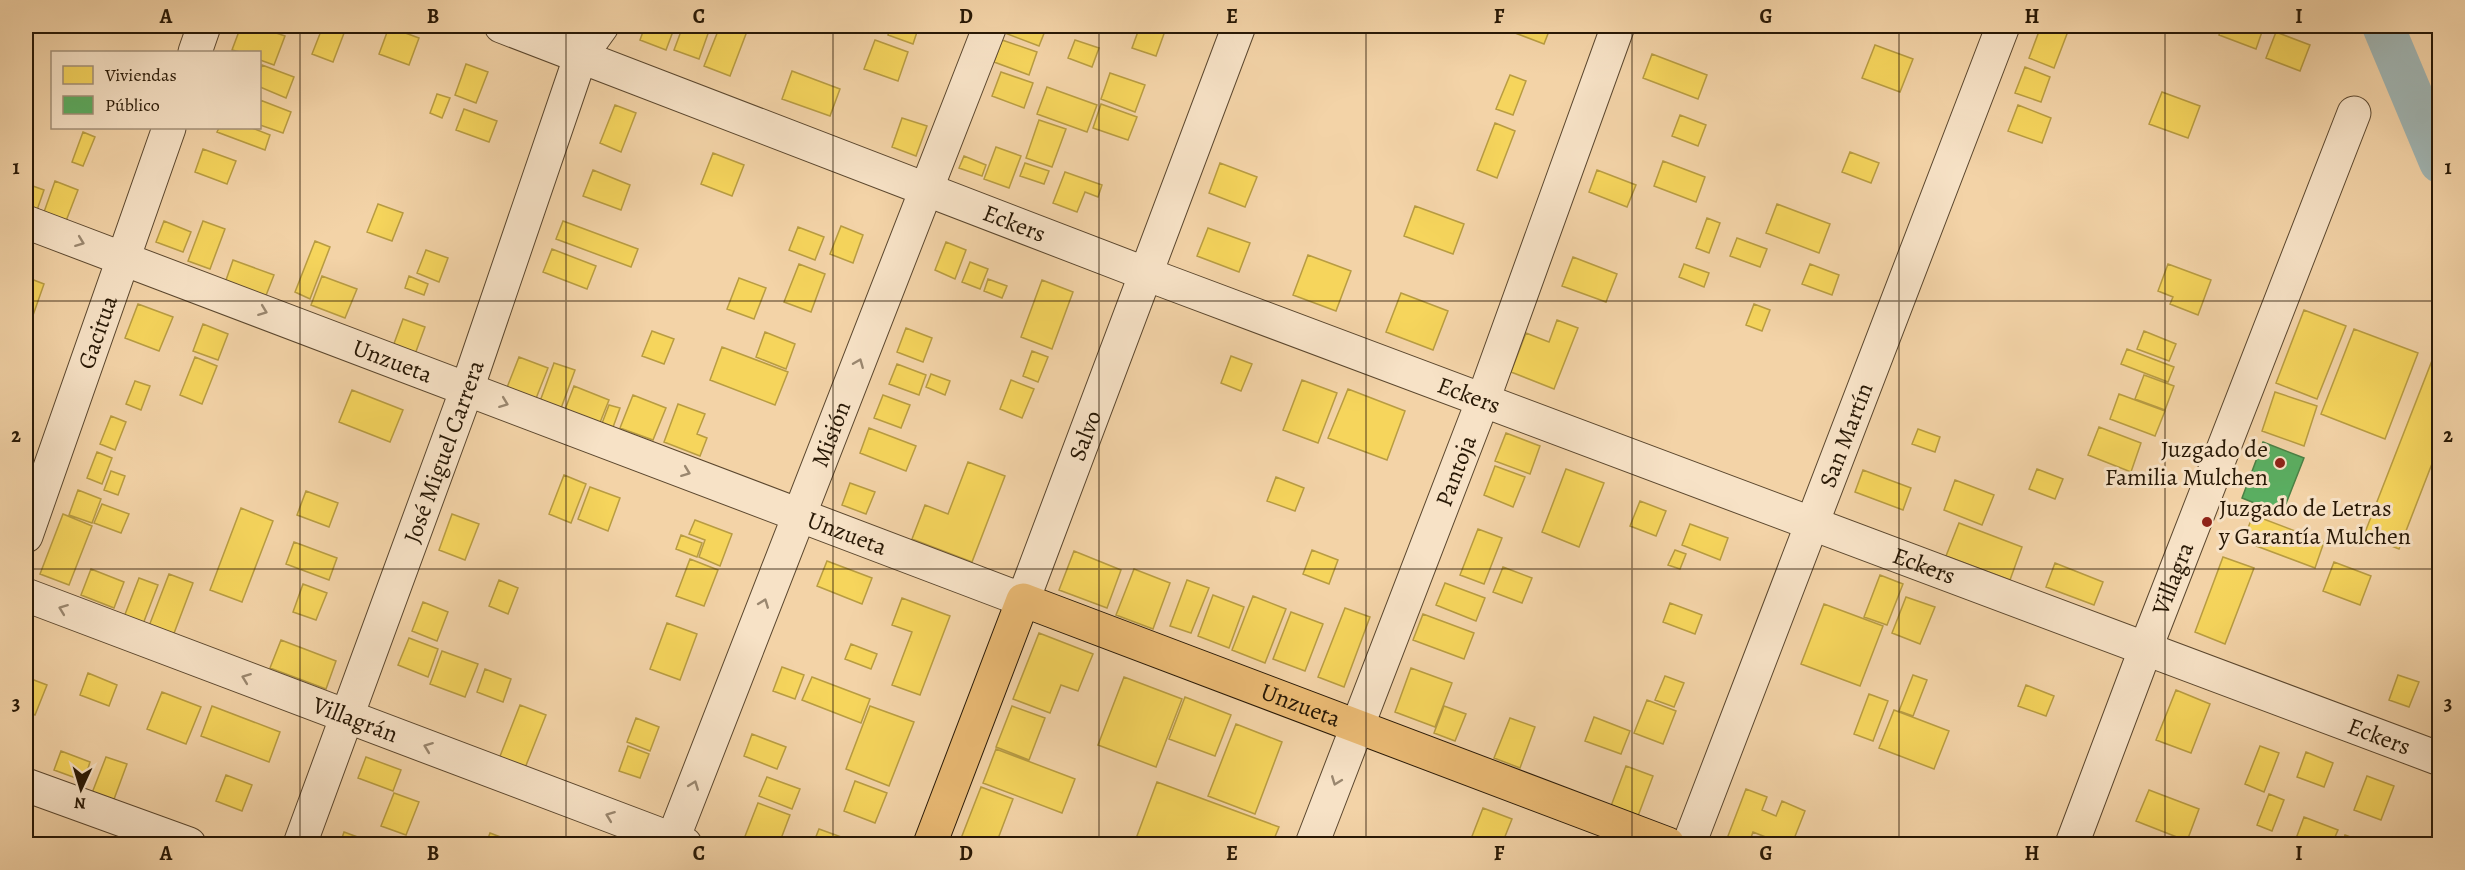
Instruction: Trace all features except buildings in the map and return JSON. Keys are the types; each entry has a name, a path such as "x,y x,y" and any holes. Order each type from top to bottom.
{"main road":[{"name":"Unzueta","path":"1023,600 1668,844"},
{"name":"Salvo","path":"930,844 1023,600"}],"street":[{"path":"195,51 204,26"},
{"name":"Eckers","path":"501,26 576,43 928,189 1146,274 2146,647 2439,759"},
{"name":"José Miguel Carrera","path":"300,844 467,389 576,43 602,26"},
{"name":"Misión","path":"676,843 799,515 990,26"},
{"name":"Salvo","path":"1023,600 1239,26"},
{"name":"Pantoja","path":"1312,844 1483,400 1618,26"},
{"name":"San Martín","path":"1689,844 2003,26"},
{"name":"Villagra","path":"2072,844 2146,647 2354,113"},
{"name":"Gacitua","path":"26,536 169,129"},
{"name":"Unzueta","path":"26,222 1023,600"},
{"name":"Villagrán","path":"26,595 676,843"},
{"path":"26,785 189,844"}],"waterway":[{"path":"2383,26 2440,162"}],"place":[{"name":"Juzgado de Familia Mulchen","path":"2280,463"},
{"name":"Juzgado de Letras y Garantía Mulchen","path":"2207,522"}]}
